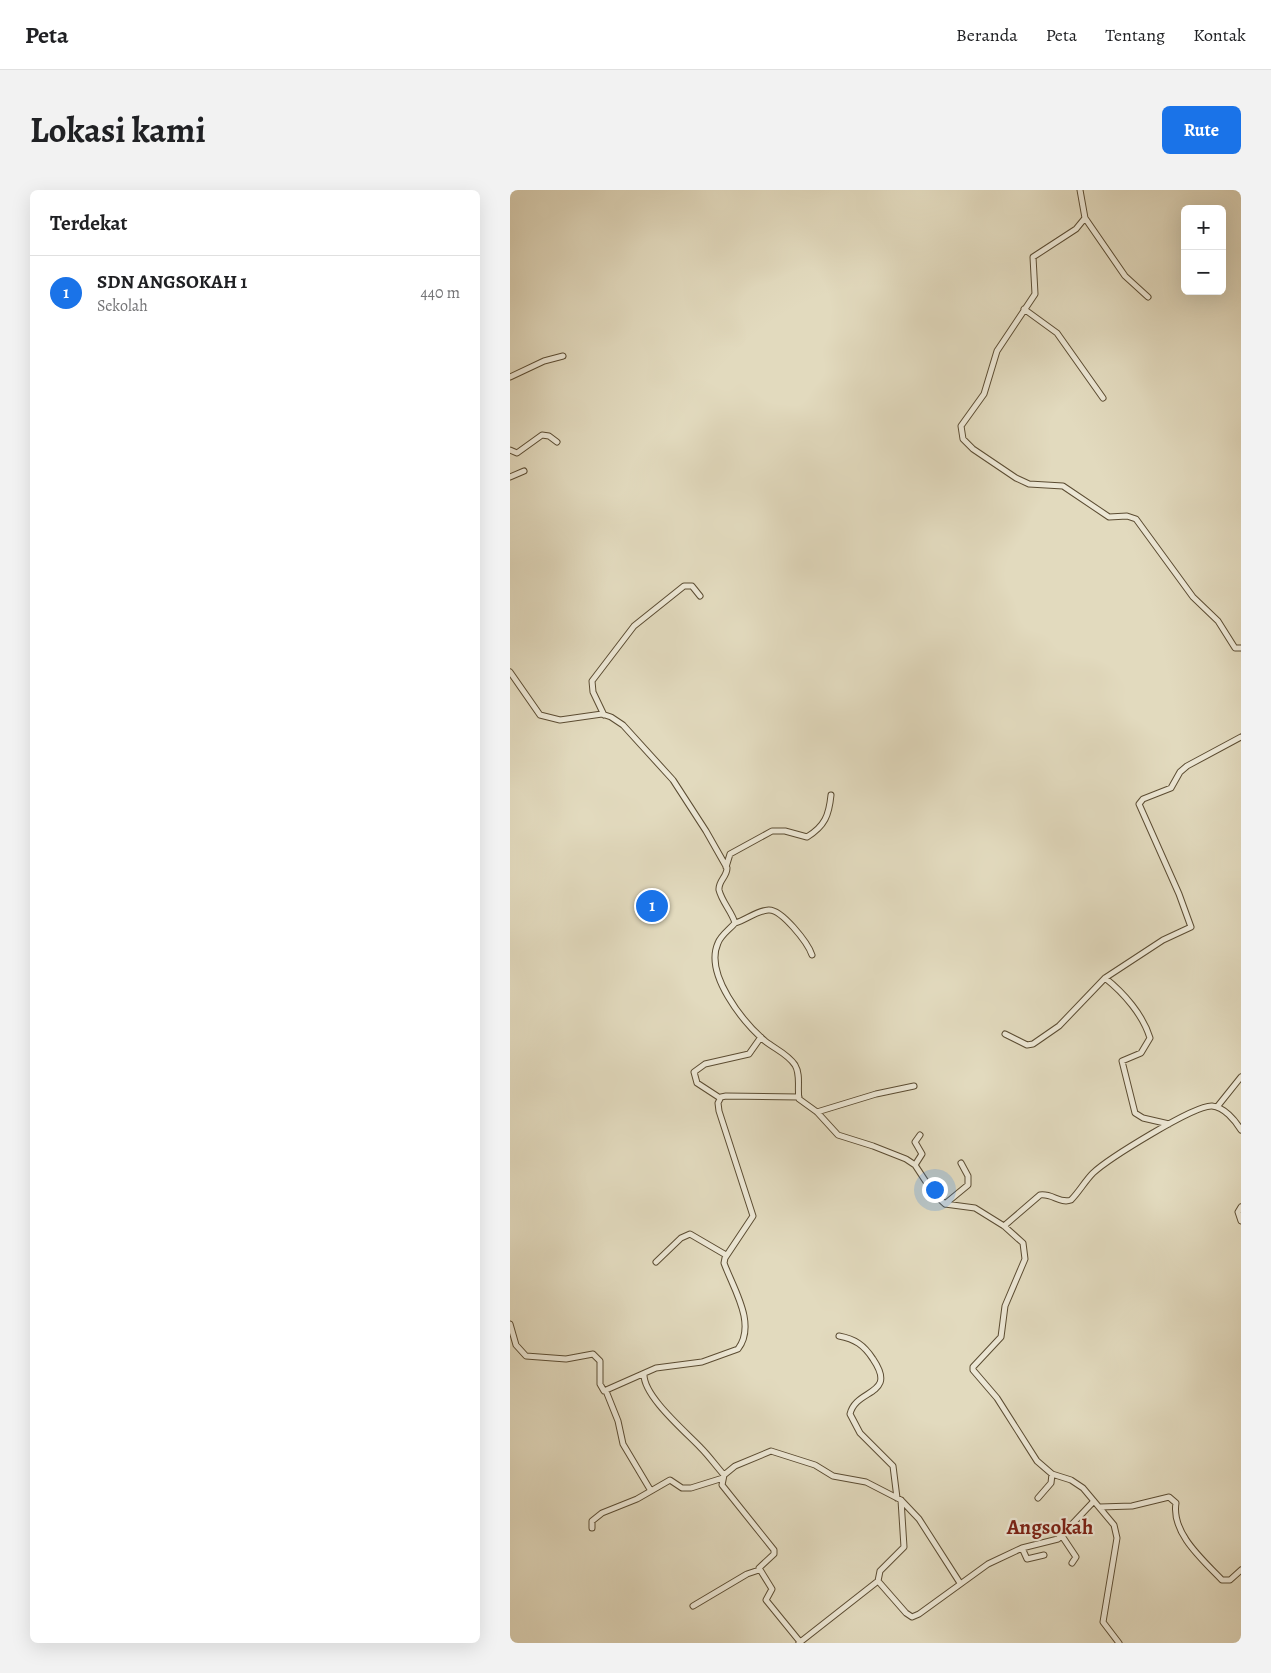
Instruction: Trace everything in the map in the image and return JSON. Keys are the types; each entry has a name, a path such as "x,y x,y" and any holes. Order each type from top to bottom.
{"street":[{"path":"1080,190 1085,218 1125,276 1148,297"},
{"path":"1085,218 1076,229 1033,257 1036,288 997,351 984,394 961,426 963,439 997,466 1026,483 1061,485 1109,517 1127,516 1136,519 1193,597 1218,621 1235,648 1241,648"},
{"path":"1024,310 1057,333 1103,398"},
{"path":"510,377 544,361 563,356"},
{"path":"510,450 513,453 518,452 542,435 549,436 557,442"},
{"path":"510,477 524,471"},
{"path":"604,715 592,692 592,681 628,632 640,620 684,586 692,586 700,596"},
{"path":"510,672 540,715 560,720 604,715 614,719 626,728 673,780 706,831 726,868"},
{"path":"1006,1034 1031,1046 1059,1026 1106,978 1163,940 1191,927 1179,894 1139,807 1140,801 1171,788 1180,772 1187,766 1241,737"},
{"path":"735,923 720,891 720,884 727,873 726,868 730,854 767,833 785,831 808,837 827,818 831,795"},
{"path":"799,1097 795,1066 785,1055 761,1037 726,995 714,962 718,942 735,923 763,911 774,910 780,914 809,947 812,955"},
{"path":"1106,978 1128,1000 1144,1022 1150,1038 1141,1053 1122,1061 1135,1113 1143,1118 1169,1124"},
{"path":"761,1037 756,1047 748,1054 705,1064 694,1072 697,1083 720,1098 736,1096 799,1097 817,1112 838,1135 906,1159 915,1165 934,1194 945,1204 974,1208 1004,1226 1023,1243 1025,1259 1005,1306 1001,1337 973,1367 973,1370 997,1398 1024,1439 1032,1455 1052,1474 1076,1483 1100,1507 1114,1525 1117,1538 1103,1622 1119,1643"},
{"path":"1216,1107 1223,1096 1241,1077"},
{"path":"817,1112 876,1094 914,1086"},
{"path":"606,1391 664,1366 702,1362 740,1348 746,1325 741,1305 724,1263 726,1255 753,1216 719,1112 720,1098"},
{"path":"1004,1226 1040,1195 1049,1195 1060,1201 1071,1200 1094,1172 1169,1124 1196,1110 1209,1106 1216,1107 1232,1118 1241,1130"},
{"path":"915,1165 922,1154 915,1142 920,1135"},
{"path":"945,1204 968,1184 968,1176 960,1163"},
{"path":"1241,1207 1238,1212 1241,1221"},
{"path":"656,1262 681,1238 690,1234 726,1255"},
{"path":"510,1324 516,1345 526,1356 566,1359 593,1354 600,1360 601,1387 602,1390 606,1391 618,1420 623,1444 651,1491"},
{"path":"759,1570 772,1588 766,1598 767,1602 800,1643 878,1581 880,1571 904,1547 899,1499 893,1466 860,1433 850,1414 856,1404 876,1389 882,1380 881,1372 872,1356 858,1341 839,1336"},
{"path":"644,1374 647,1387 671,1418 702,1448 723,1477 722,1485 774,1550 774,1554 761,1565 759,1570 747,1574 693,1606"},
{"path":"592,1528 592,1521 602,1513 651,1491 670,1480 682,1488 691,1488 723,1477 735,1466 771,1451 815,1465 840,1478 866,1482 899,1499 919,1519 960,1582"},
{"path":"1038,1498 1051,1483 1052,1474"},
{"path":"1100,1507 1132,1506 1169,1497 1176,1503 1174,1514 1178,1526 1198,1555 1222,1580 1230,1580 1241,1570"},
{"path":"878,1581 906,1613 912,1616 919,1614 960,1582 988,1564 1022,1548 1052,1541 1062,1536 1094,1501"},
{"path":"1104,1518 1114,1525"},
{"path":"1062,1536 1076,1557 1072,1563"},
{"path":"1022,1548 1027,1559 1044,1555"}],"place":[{"name":"SDN ANGSOKAH 1","path":"652,906"}],"district":[{"name":"Angsokah","path":"1050,1527"}]}
